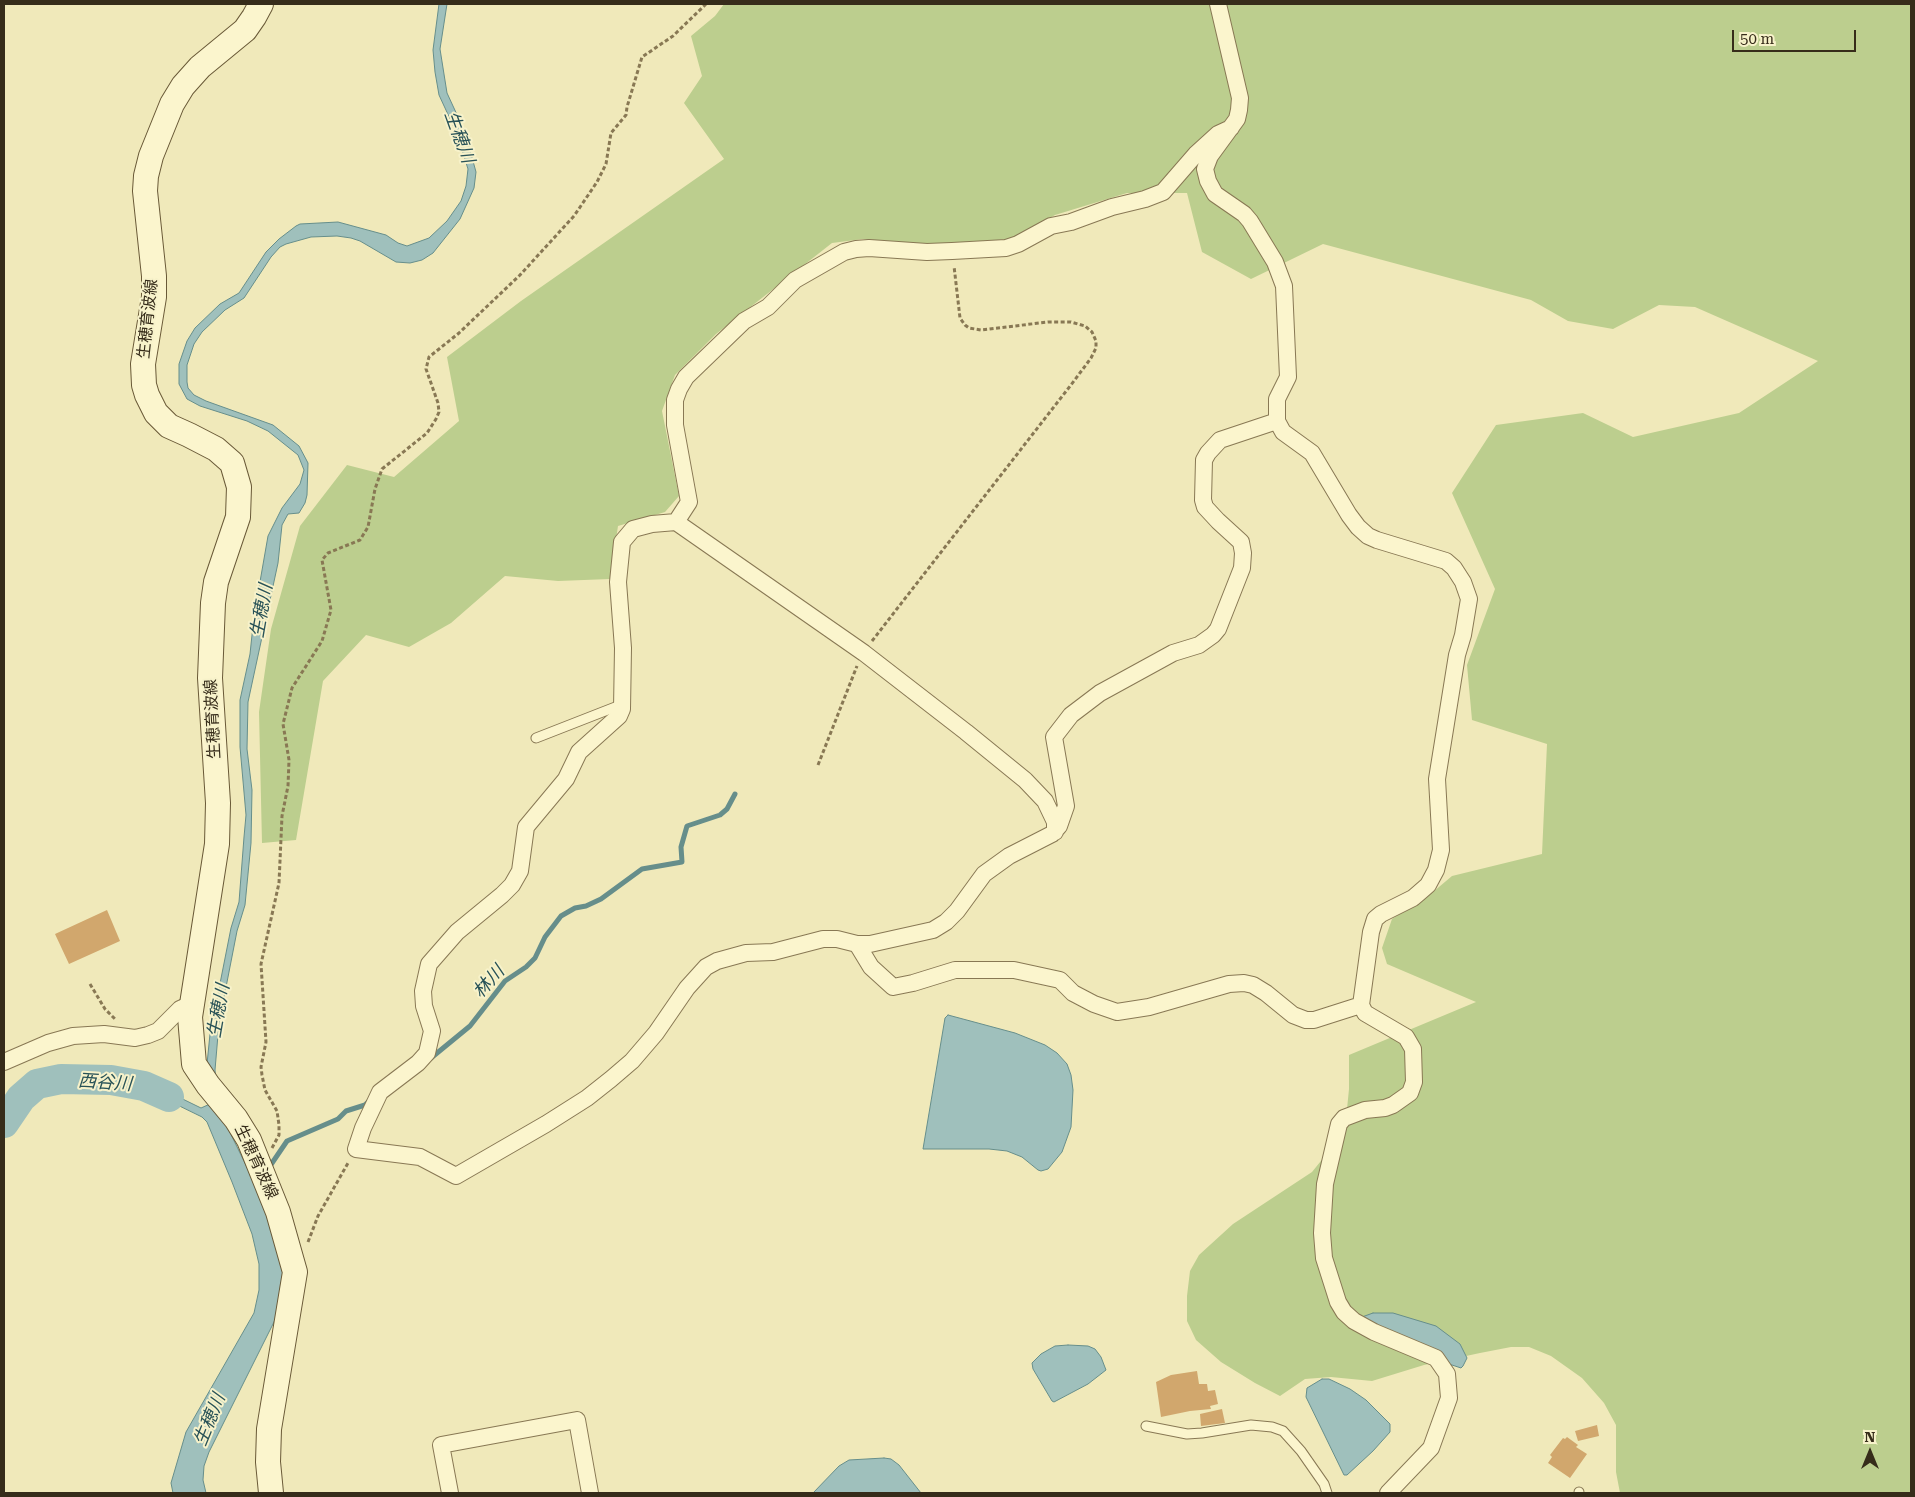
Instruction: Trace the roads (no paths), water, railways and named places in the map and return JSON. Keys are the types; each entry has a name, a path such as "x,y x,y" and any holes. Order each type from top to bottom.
{"main road":[{"name":"生穂育波線","path":"261,4 245,30 200,67 183,86 172,104 152,156 146,176 145,191 154,276 154,297 143,364 144,385 156,413 169,426 216,449 232,463 239,488 238,517 216,582 213,603 210,678 218,803 217,844 191,1004 192,1057 196,1069 243,1130 263,1172 278,1212 296,1272 269,1429 268,1462 271,1493"}],"street":[{"path":"1218,4 1240,98 1237,119 1210,156 1205,169 1208,181 1216,194 1244,214 1250,221 1275,262 1284,286 1288,377 1277,399 1276,421 1283,432 1312,452 1349,515 1368,536 1446,561 1454,568 1463,582 1469,599 1463,635 1457,655 1438,779 1441,850 1436,870 1428,885 1413,898 1375,919 1371,932 1361,1005 1365,1013 1406,1037 1413,1049 1414,1082 1410,1093 1394,1105 1355,1112 1344,1118 1339,1124 1325,1184 1322,1233 1324,1258 1336,1296 1344,1312 1354,1321 1374,1332 1436,1358 1447,1374 1449,1398 1431,1448 1388,1493"},
{"path":"676,522 689,502 675,425 675,400 679,389 686,377 726,337 744,321 768,307 795,280 844,252 856,249 869,248 927,252 1006,248 1018,244 1051,226 1071,222 1112,206 1163,192 1196,154 1218,134 1231,128"},
{"path":"1055,832 1055,822 1045,801 1025,780 864,653 676,522 652,524 632,529 622,542 618,582 623,648 623,704 619,716 579,752 566,778 526,827 520,871 512,885 502,896 457,932 429,964 423,991 424,1006 432,1031 427,1053 379,1096 363,1128 356,1149 420,1157 456,1176 546,1124 611,1079 632,1061 656,1033 686,988 706,967 729,957 746,953 773,952 823,939 870,944 933,930 946,922 957,911 984,874 997,864 1055,832 1063,818 1066,806 1054,737 1071,715 1100,693 1173,653 1199,644 1213,635 1218,629 1242,568 1243,547 1236,537 1205,507 1203,500 1204,460 1220,440 1276,421"},
{"path":"857,944 871,967 894,987 954,970 1014,970 1060,980 1073,993 1094,1004 1117,1012 1149,1007 1229,984 1244,983 1260,990 1292,1015 1306,1020 1314,1020 1361,1005"},
{"path":"4,1062 48,1043 73,1036 104,1034 132,1037 148,1035 158,1031 180,1009 191,1004"},
{"path":"450,1493 441,1445 577,1420 590,1493"}],"lane":[{"path":"536,738 623,704"},
{"path":"1146,1426 1187,1434 1251,1425 1272,1427 1283,1432 1301,1451 1324,1484 1327,1493"}],"water":[{"name":"生穂川","path":"439,4 447,4 440,49 447,93 465,132 476,172 474,188 460,219 433,253 422,260 410,263 396,262 360,241 337,236 311,237 280,247 271,257 244,298 225,310 202,332 194,344 187,365 188,388 194,395 273,425 299,446 308,463 305,503 299,513 288,514 282,525 278,563 248,702 247,749 252,790 251,843 245,905 237,931 219,1023 215,1070 218,1108 264,1202 285,1277 280,1310 209,1452 204,1466 203,1480 206,1493 173,1493 171,1483 186,1432 254,1313 259,1290 259,1264 252,1234 207,1122 202,1117 159,1096 129,1087 130,1081 154,1085 201,1108 210,1104 207,1064 210,1034 231,928 239,902 246,815 240,747 240,700 250,654 254,616 268,536 282,508 300,484 304,470 298,455 268,431 247,421 200,406 187,399 179,384 179,364 187,341 195,328 220,304 239,293 266,252 296,226 300,224 338,222 386,235 398,243 407,246 429,238 447,221 461,201 466,186 468,169 457,134 439,95 433,50"},
{"path":"948,1015 1015,1033 1045,1045 1057,1053 1067,1064 1073,1090 1071,1127 1062,1152 1048,1169 1038,1170 1022,1157 1007,1151 989,1149 923,1149 945,1018"},
{"path":"1373,1313 1393,1313 1436,1326 1460,1344 1467,1358 1463,1366 1461,1368 1449,1364 1362,1317"},
{"path":"1055,1346 1088,1346 1095,1349 1101,1357 1106,1370 1088,1384 1054,1402 1033,1369 1032,1363 1041,1354"},
{"path":"1322,1379 1329,1379 1350,1389 1366,1400 1390,1424 1390,1432 1347,1475 1344,1475 1306,1397 1307,1388"},
{"path":"891,1459 899,1465 921,1493 813,1493 839,1466 849,1460"}],"waterway":[{"name":"林川","path":"431,1058 470,1026 505,981 526,967 535,958 545,937 561,916 575,908 586,906 601,899 642,869 682,862 681,847 687,826 720,815 727,809 735,794"},
{"name":"西谷川","path":"4,1123 21,1098 37,1084 61,1079 111,1080 144,1086 169,1097"},
{"name":"林川","path":"268,1169 287,1141 338,1119 346,1111 365,1105 370,1100"}]}
